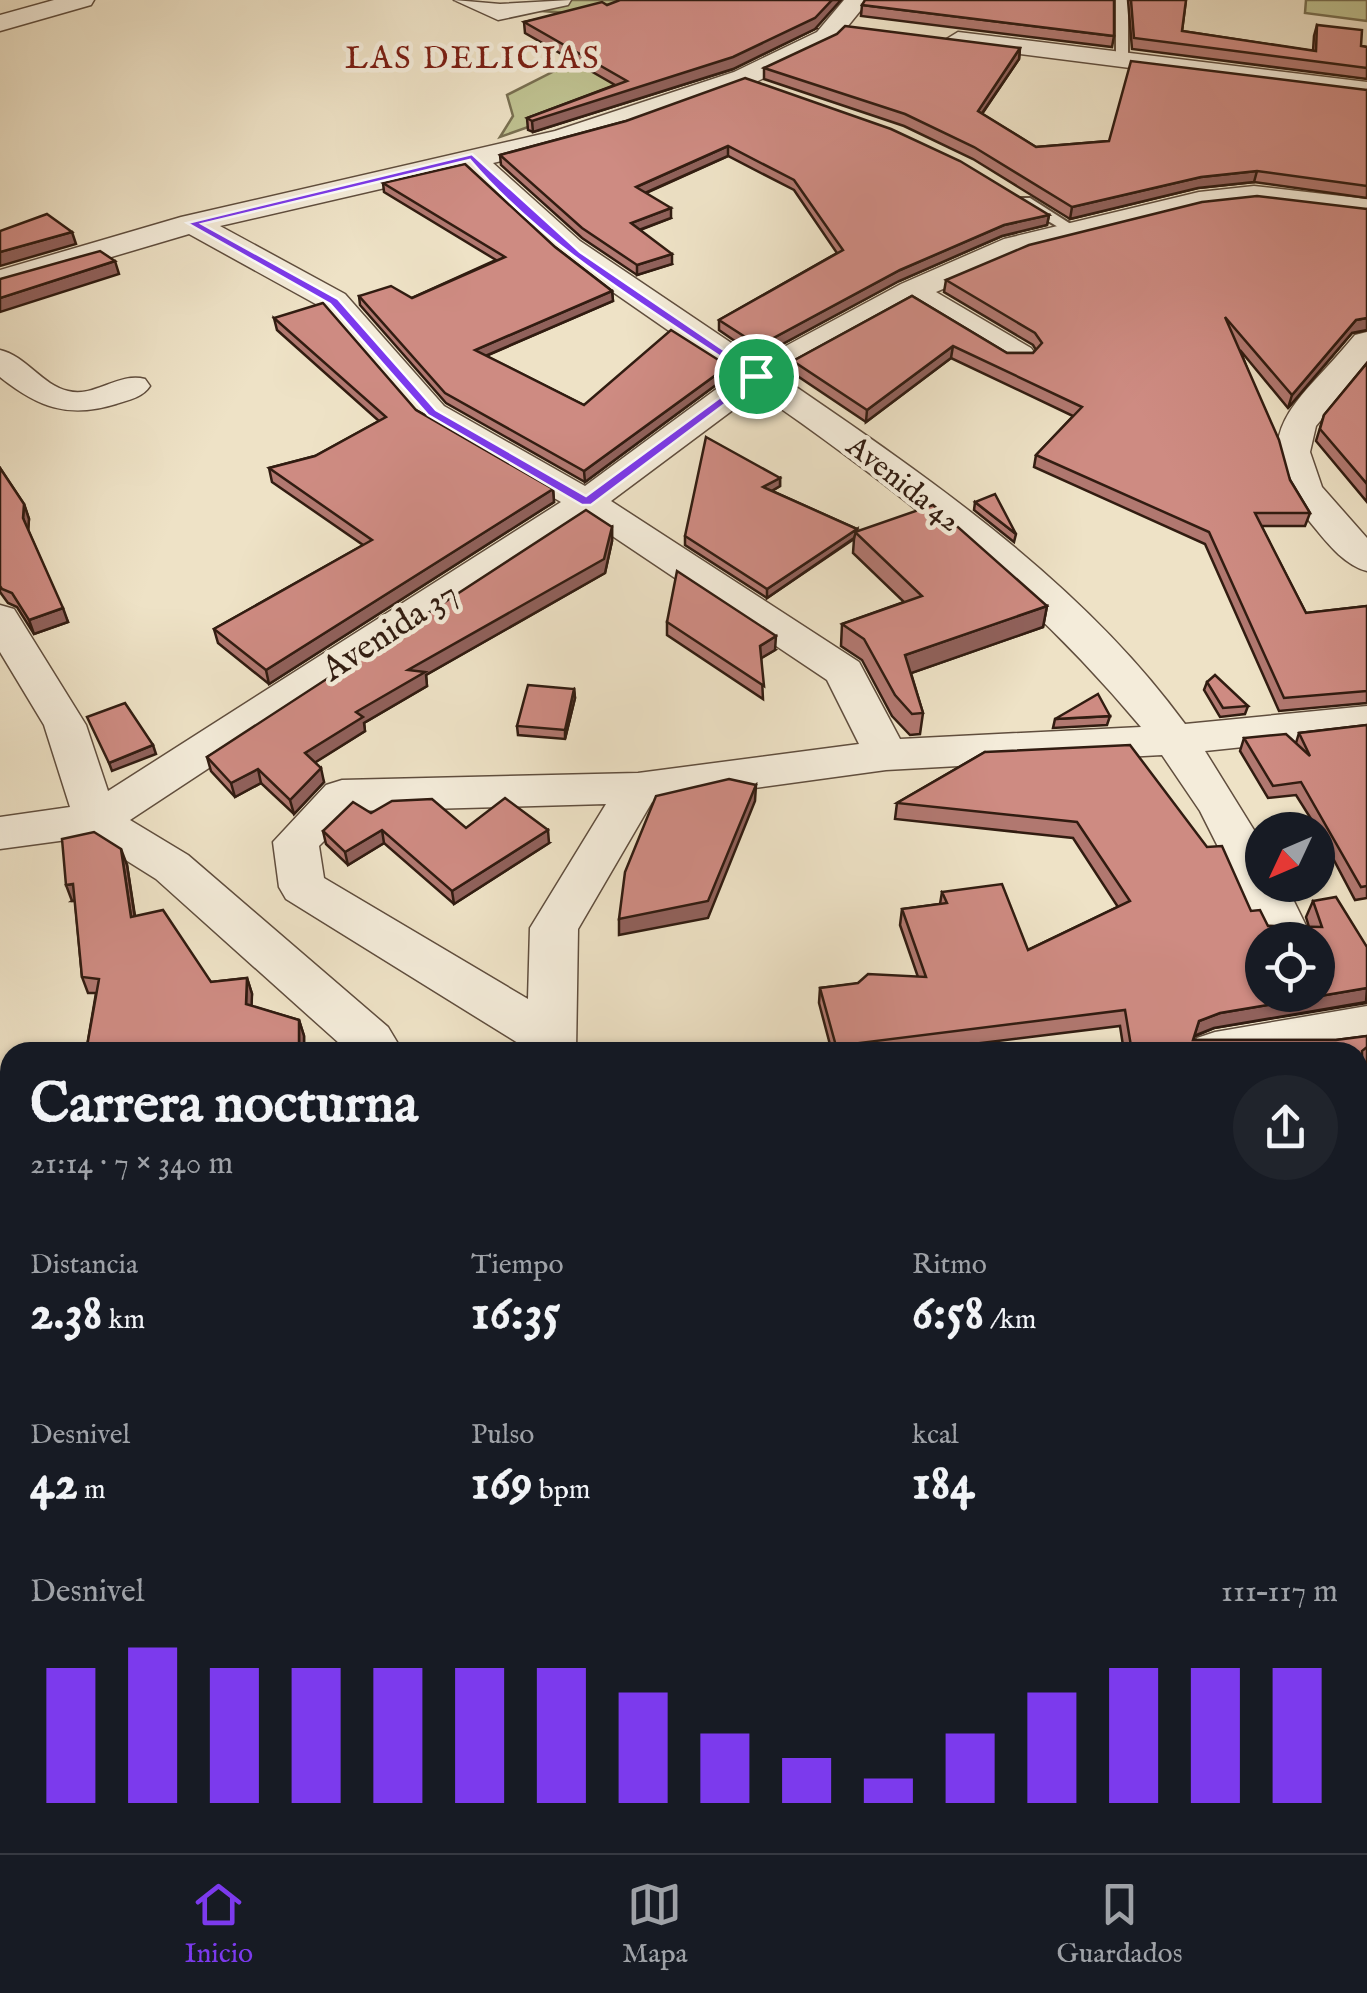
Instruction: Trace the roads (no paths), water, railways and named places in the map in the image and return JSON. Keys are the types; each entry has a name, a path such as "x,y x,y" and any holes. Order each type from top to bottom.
{"street":[{"path":"0,22 82,0"},
{"path":"466,0 498,12 559,0"},
{"path":"0,280 192,223 563,138 752,81 826,37 857,0"},
{"path":"838,25 876,30"},
{"path":"933,37 1367,90"},
{"name":"Avenida 42","path":"472,157 499,188 576,254 910,480 1112,659 1175,740 1245,848"},
{"name":"Avenida 37","path":"0,833 96,820 587,502 756,376 912,291 1014,246 1199,201 1254,195 1367,208"},
{"path":"192,223 334,302 432,413 587,502 844,672 886,755"},
{"path":"912,291 1020,355"},
{"path":"1367,342 1294,434 1294,458 1319,514 1367,559"},
{"path":"0,360 50,398 66,404 92,403 133,386"},
{"path":"0,618 65,725 96,820 172,867 371,1042"},
{"path":"546,1042 302,887 296,842 342,796 638,788 886,755 1175,740 1367,720"},
{"path":"551,1042 554,928 638,788"},
{"path":"1263,1042 1339,1026"}],"lane":[{"path":"1122,0 1122,61"},
{"path":"1012,193 1073,230"}],"district":[{"name":"LAS DELICIAS","path":"473,57"}]}
